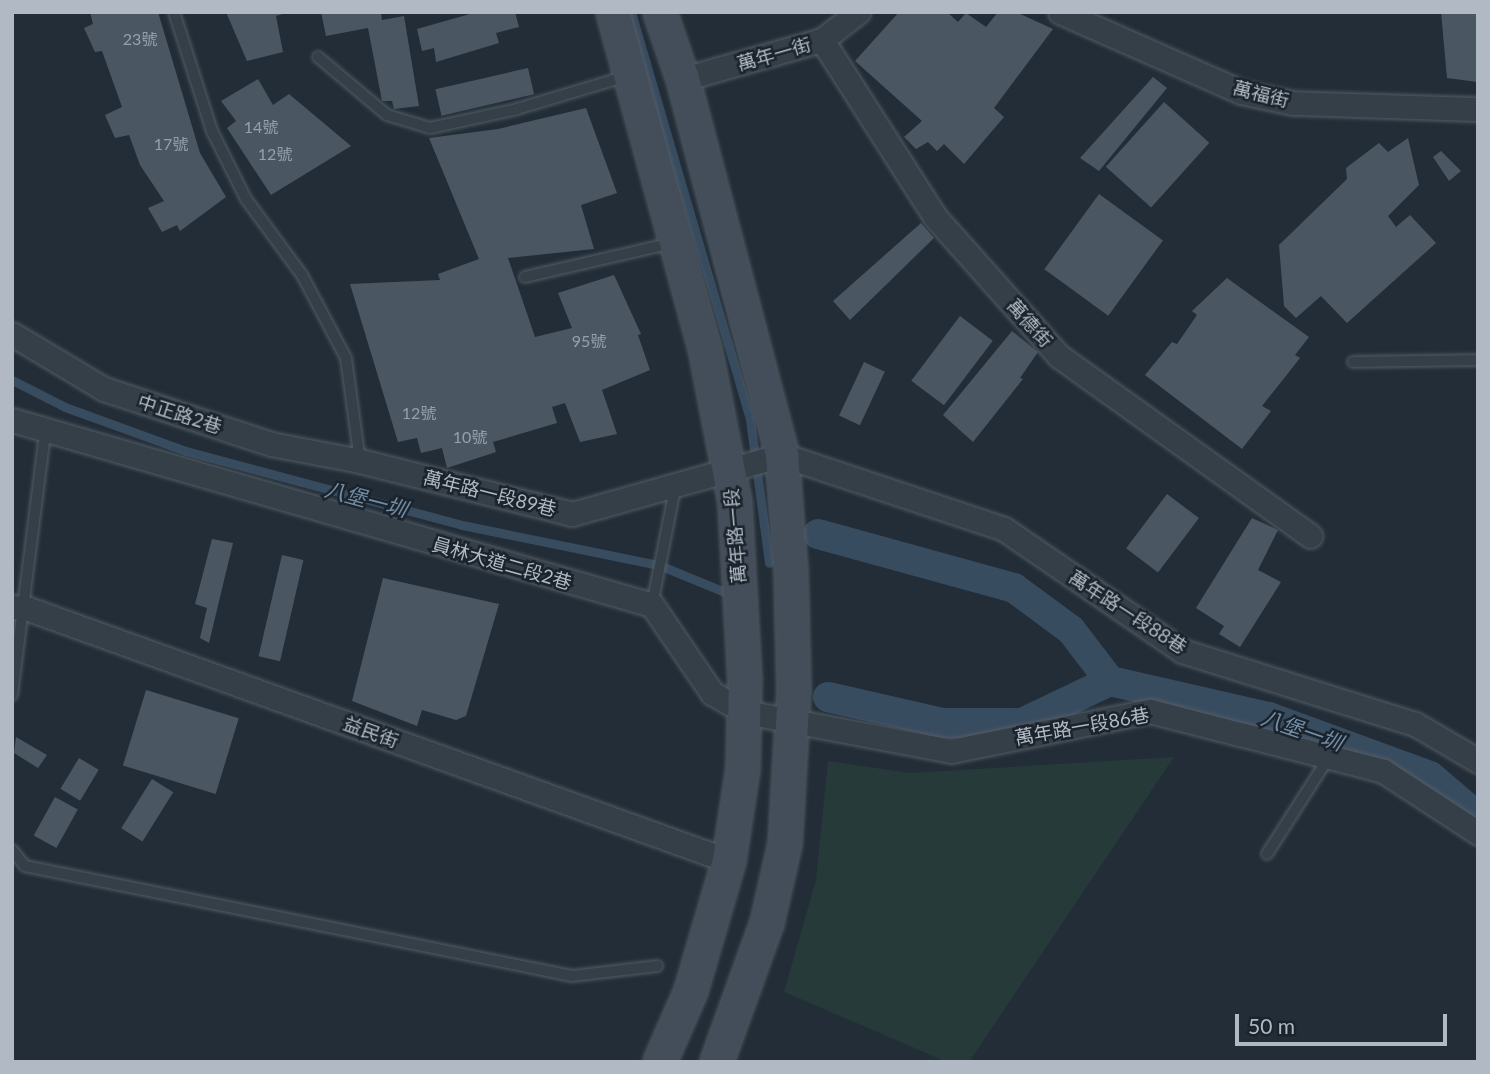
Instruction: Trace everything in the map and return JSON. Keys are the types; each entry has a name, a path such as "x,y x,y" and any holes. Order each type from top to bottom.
{"street":[{"name":"萬年路一段","path":"613,12 705,348 729,467 735,503 745,680 743,769 729,861 691,991 660,1062"},
{"path":"660,12 683,79 782,455 785,499 792,771 782,857 767,923 717,1062"},
{"name":"萬年一街","path":"683,79 822,40 858,12"},
{"name":"萬福街","path":"1060,12 1241,92 1293,103 1478,109"},
{"name":"萬德街","path":"822,40 935,217 1059,356 1310,536"},
{"name":"中正路2巷","path":"12,334 104,389 271,444 360,461"},
{"name":"員林大道二段2巷","path":"12,420 45,433 652,605"},
{"name":"萬年路一段89巷","path":"360,461 572,514 729,467 782,455"},
{"name":"萬年路一段88巷","path":"782,455 1004,529 1182,651 1415,724 1478,761"},
{"path":"652,605 712,693 745,712"},
{"name":"益民街","path":"19,607 729,861"},
{"name":"萬年路一段86巷","path":"745,712 792,705 951,751 1150,711 1383,771 1478,834"}],"lane":[{"path":"174,12 212,131 246,199 302,275 346,358 360,461"},
{"path":"318,57 387,116 430,128 517,109 630,75"},
{"path":"525,277 676,242"},
{"path":"1353,362 1478,360"},
{"path":"12,695 19,607 45,433"},
{"path":"652,605 676,484"},
{"path":"1267,854 1329,757"},
{"path":"12,850 25,866 572,976 657,967"}],"green space":[{"path":"1174,757 969,1062 947,1062 784,992 816,880 828,761 910,773"}],"building":[{"path":"90,12 158,12 200,153 226,197 180,231 177,225 162,232 148,208 164,201 140,165 129,135 115,138 105,115 122,107 102,51 95,52 84,28 93,24"},
{"path":"226,12 289,12 276,16 283,52 247,61"},
{"path":"321,12 381,12 382,20 404,16 419,106 394,109 392,101 382,101 368,28 326,36"},
{"path":"477,12 515,12 519,27 496,33 499,43 436,62 434,48 422,51 417,29"},
{"path":"899,12 947,12 958,22 966,13 986,27 998,12 1016,12 1053,29 994,108 1004,117 964,164 944,144 937,151 928,142 916,149 904,137 922,121 855,61"},
{"path":"1441,12 1478,12 1478,82 1447,78"},
{"path":"528,68 534,94 442,116 435,89"},
{"path":"1153,77 1167,88 1099,171 1080,158"},
{"path":"258,79 273,105 289,94 351,146 271,195 227,128 236,121 221,101"},
{"path":"1164,102 1209,143 1151,207 1106,167"},
{"path":"586,108 617,193 581,205 594,249 508,258 535,337 572,328 558,293 614,275 641,334 638,335 650,370 602,390 617,434 580,442 565,403 552,407 557,423 493,442 496,452 447,468 442,448 421,453 417,438 398,442 350,284 440,280 438,274 479,259 429,138 498,129"},
{"path":"1408,138 1419,185 1388,216 1396,227 1410,215 1436,243 1347,323 1321,296 1296,318 1284,306 1279,245 1347,179 1346,168 1379,143 1388,152"},
{"path":"1441,151 1461,171 1449,181 1433,157"},
{"path":"1099,194 1163,240 1108,316 1044,269"},
{"path":"921,223 934,238 850,320 833,301"},
{"path":"1227,278 1309,337 1295,355 1300,358 1262,406 1271,411 1242,449 1145,375 1172,342 1177,344 1197,315 1192,311"},
{"path":"960,316 993,341 944,405 911,381"},
{"path":"1012,331 1038,352 1020,378 1023,379 973,442 943,415"},
{"path":"864,362 885,372 860,425 839,415"},
{"path":"1167,494 1199,518 1158,572 1126,548"},
{"path":"1252,518 1278,530 1258,570 1281,582 1240,647 1219,634 1224,626 1196,608"},
{"path":"212,539 233,543 209,643 200,638 207,608 195,604"},
{"path":"282,555 303,560 280,661 259,656"},
{"path":"383,578 499,604 466,716 456,720 422,710 417,726 352,701"},
{"path":"146,690 239,718 216,794 123,766"},
{"path":"16,737 47,755 38,768 14,753"},
{"path":"79,758 99,770 80,801 60,789"},
{"path":"152,779 173,792 142,841 121,828"},
{"path":"55,797 78,810 56,848 34,835"}],"waterway":[{"path":"631,12 750,419 769,563"},
{"name":"八堡一圳","path":"12,380 65,407 186,451 462,525 659,565 727,593"},
{"name":"八堡一圳","path":"818,534 1014,588 1071,630 1110,681 1269,717 1430,776 1478,817"},
{"name":"八堡一圳","path":"828,697 942,723 1022,723 1110,681"}]}
